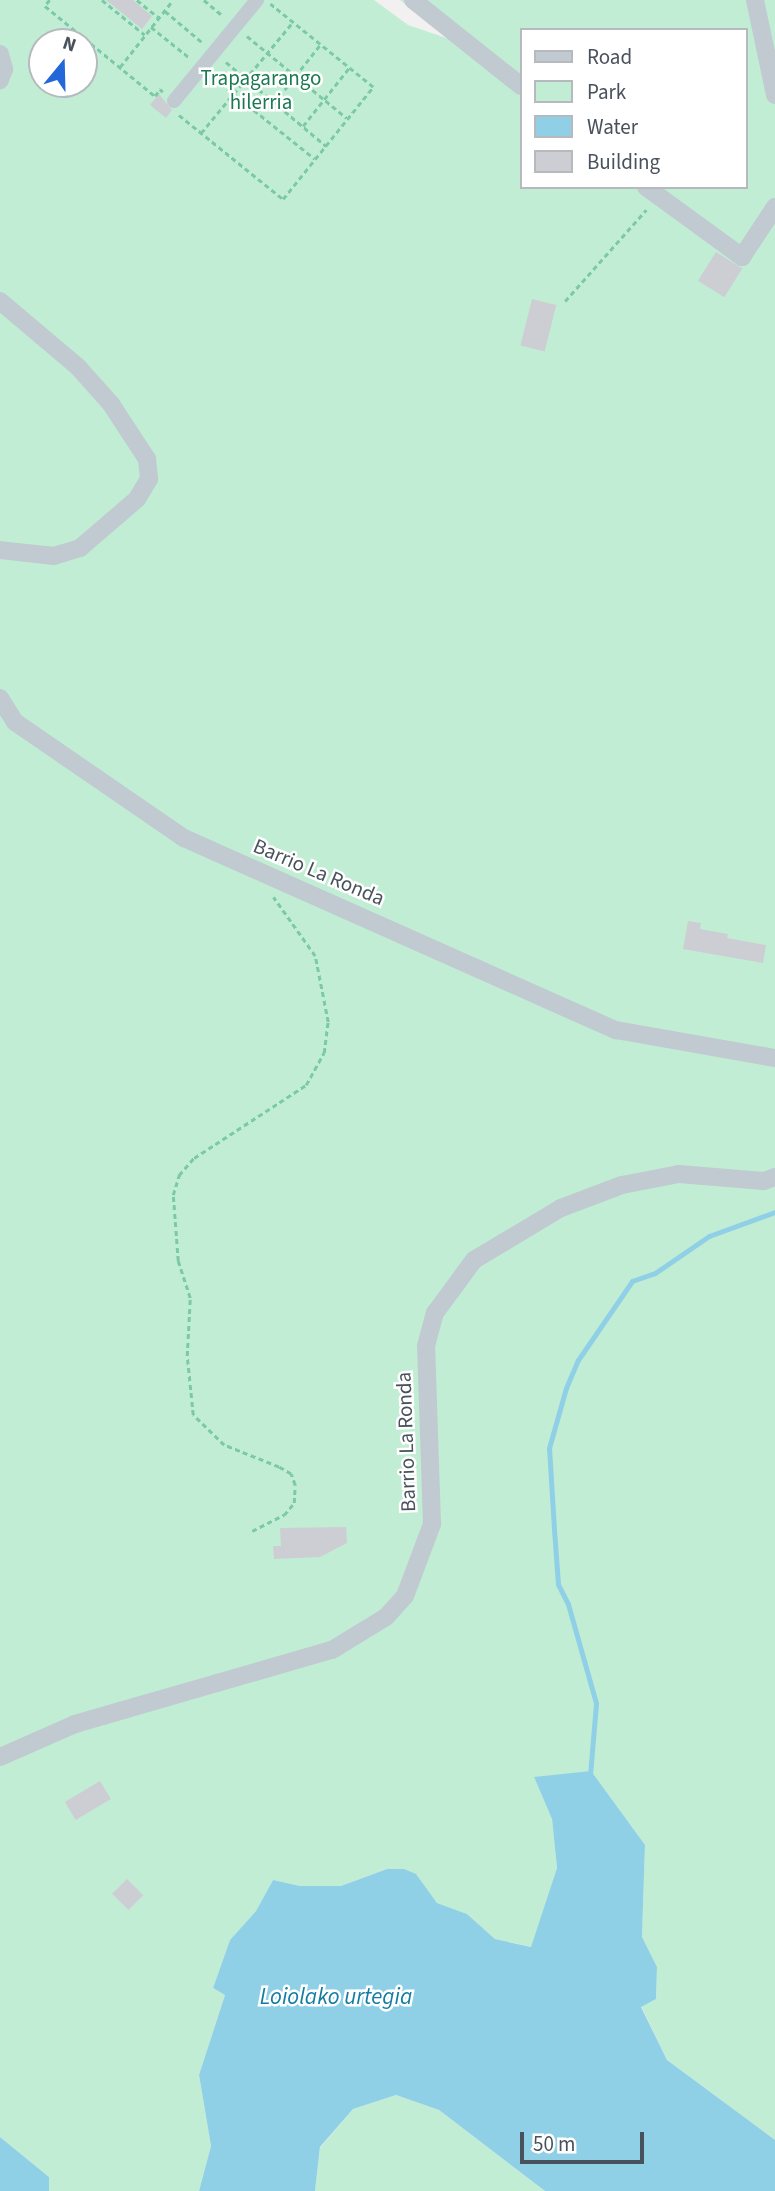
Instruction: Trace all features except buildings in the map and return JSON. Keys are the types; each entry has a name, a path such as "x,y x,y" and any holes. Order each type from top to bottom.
{"street":[{"path":"174,101 257,0"},
{"path":"413,0 520,85"},
{"path":"755,0 775,95"},
{"path":"0,54 4,69 0,80"},
{"path":"651,192 742,257 775,207"},
{"path":"0,301 78,367 111,404 147,459 149,479 137,499 80,548 54,556 0,550"},
{"name":"Barrio La Ronda","path":"0,698 15,722 184,838 442,949 616,1030 775,1058"},
{"name":"Barrio La Ronda","path":"0,1756 75,1724 332,1650 386,1617 405,1595 432,1524 426,1346 435,1313 474,1261 561,1208 622,1185 679,1174 764,1181 775,1177"}],"path":[{"path":"50,0 45,6 155,96 160,89 180,106 175,112 283,199 373,87 264,0"},
{"path":"102,0 145,35"},
{"path":"137,0 159,18"},
{"path":"143,5 147,0"},
{"path":"120,67 173,0"},
{"path":"204,0 348,119"},
{"path":"164,11 326,146"},
{"path":"201,133 292,23"},
{"path":"151,27 315,160"},
{"path":"274,103 321,45"},
{"path":"303,127 349,68"},
{"path":"565,301 651,192"},
{"path":"252,1531 284,1515 294,1503 295,1485 291,1474 279,1467 224,1445 194,1415 187,1356 190,1298 178,1261 173,1195 179,1175 194,1158 306,1085 324,1053 328,1022 315,956 290,915 267,889"}],"green space":[{"name":"Trapagarango hilerria","path":"0,0 374,0 408,25 449,39 400,0 775,0 775,2140 667,2060 641,2006 656,1999 657,1968 642,1937 645,1845 534,1777 552,1819 557,1868 532,1947 495,1939 467,1914 437,1903 416,1875 387,1869 341,1886 300,1886 273,1880 256,1911 230,1940 213,1988 225,1995 199,2075 211,2146 199,2191 49,2191 49,2177 0,2137"},
{"path":"396,2095 439,2110 545,2191 315,2191 320,2148 353,2109"}],"water":[{"name":"Loiolako urtegia","path":"591,1771 645,1845 642,1937 657,1967 656,1999 641,2007 667,2060 775,2140 775,2191 545,2191 439,2110 396,2095 353,2109 320,2147 315,2191 199,2191 211,2146 199,2075 225,1995 213,1988 230,1940 256,1911 273,1880 300,1886 341,1886 387,1869 404,1869 416,1874 437,1903 467,1914 495,1939 531,1947 557,1868 552,1819 534,1777"},
{"path":"0,2137 49,2177 49,2191 0,2191"}],"waterway":[{"path":"590,1775 596,1703 568,1604 558,1584 554,1529 549,1448 566,1388 578,1360 632,1281 655,1273 709,1236 775,1212"}]}
